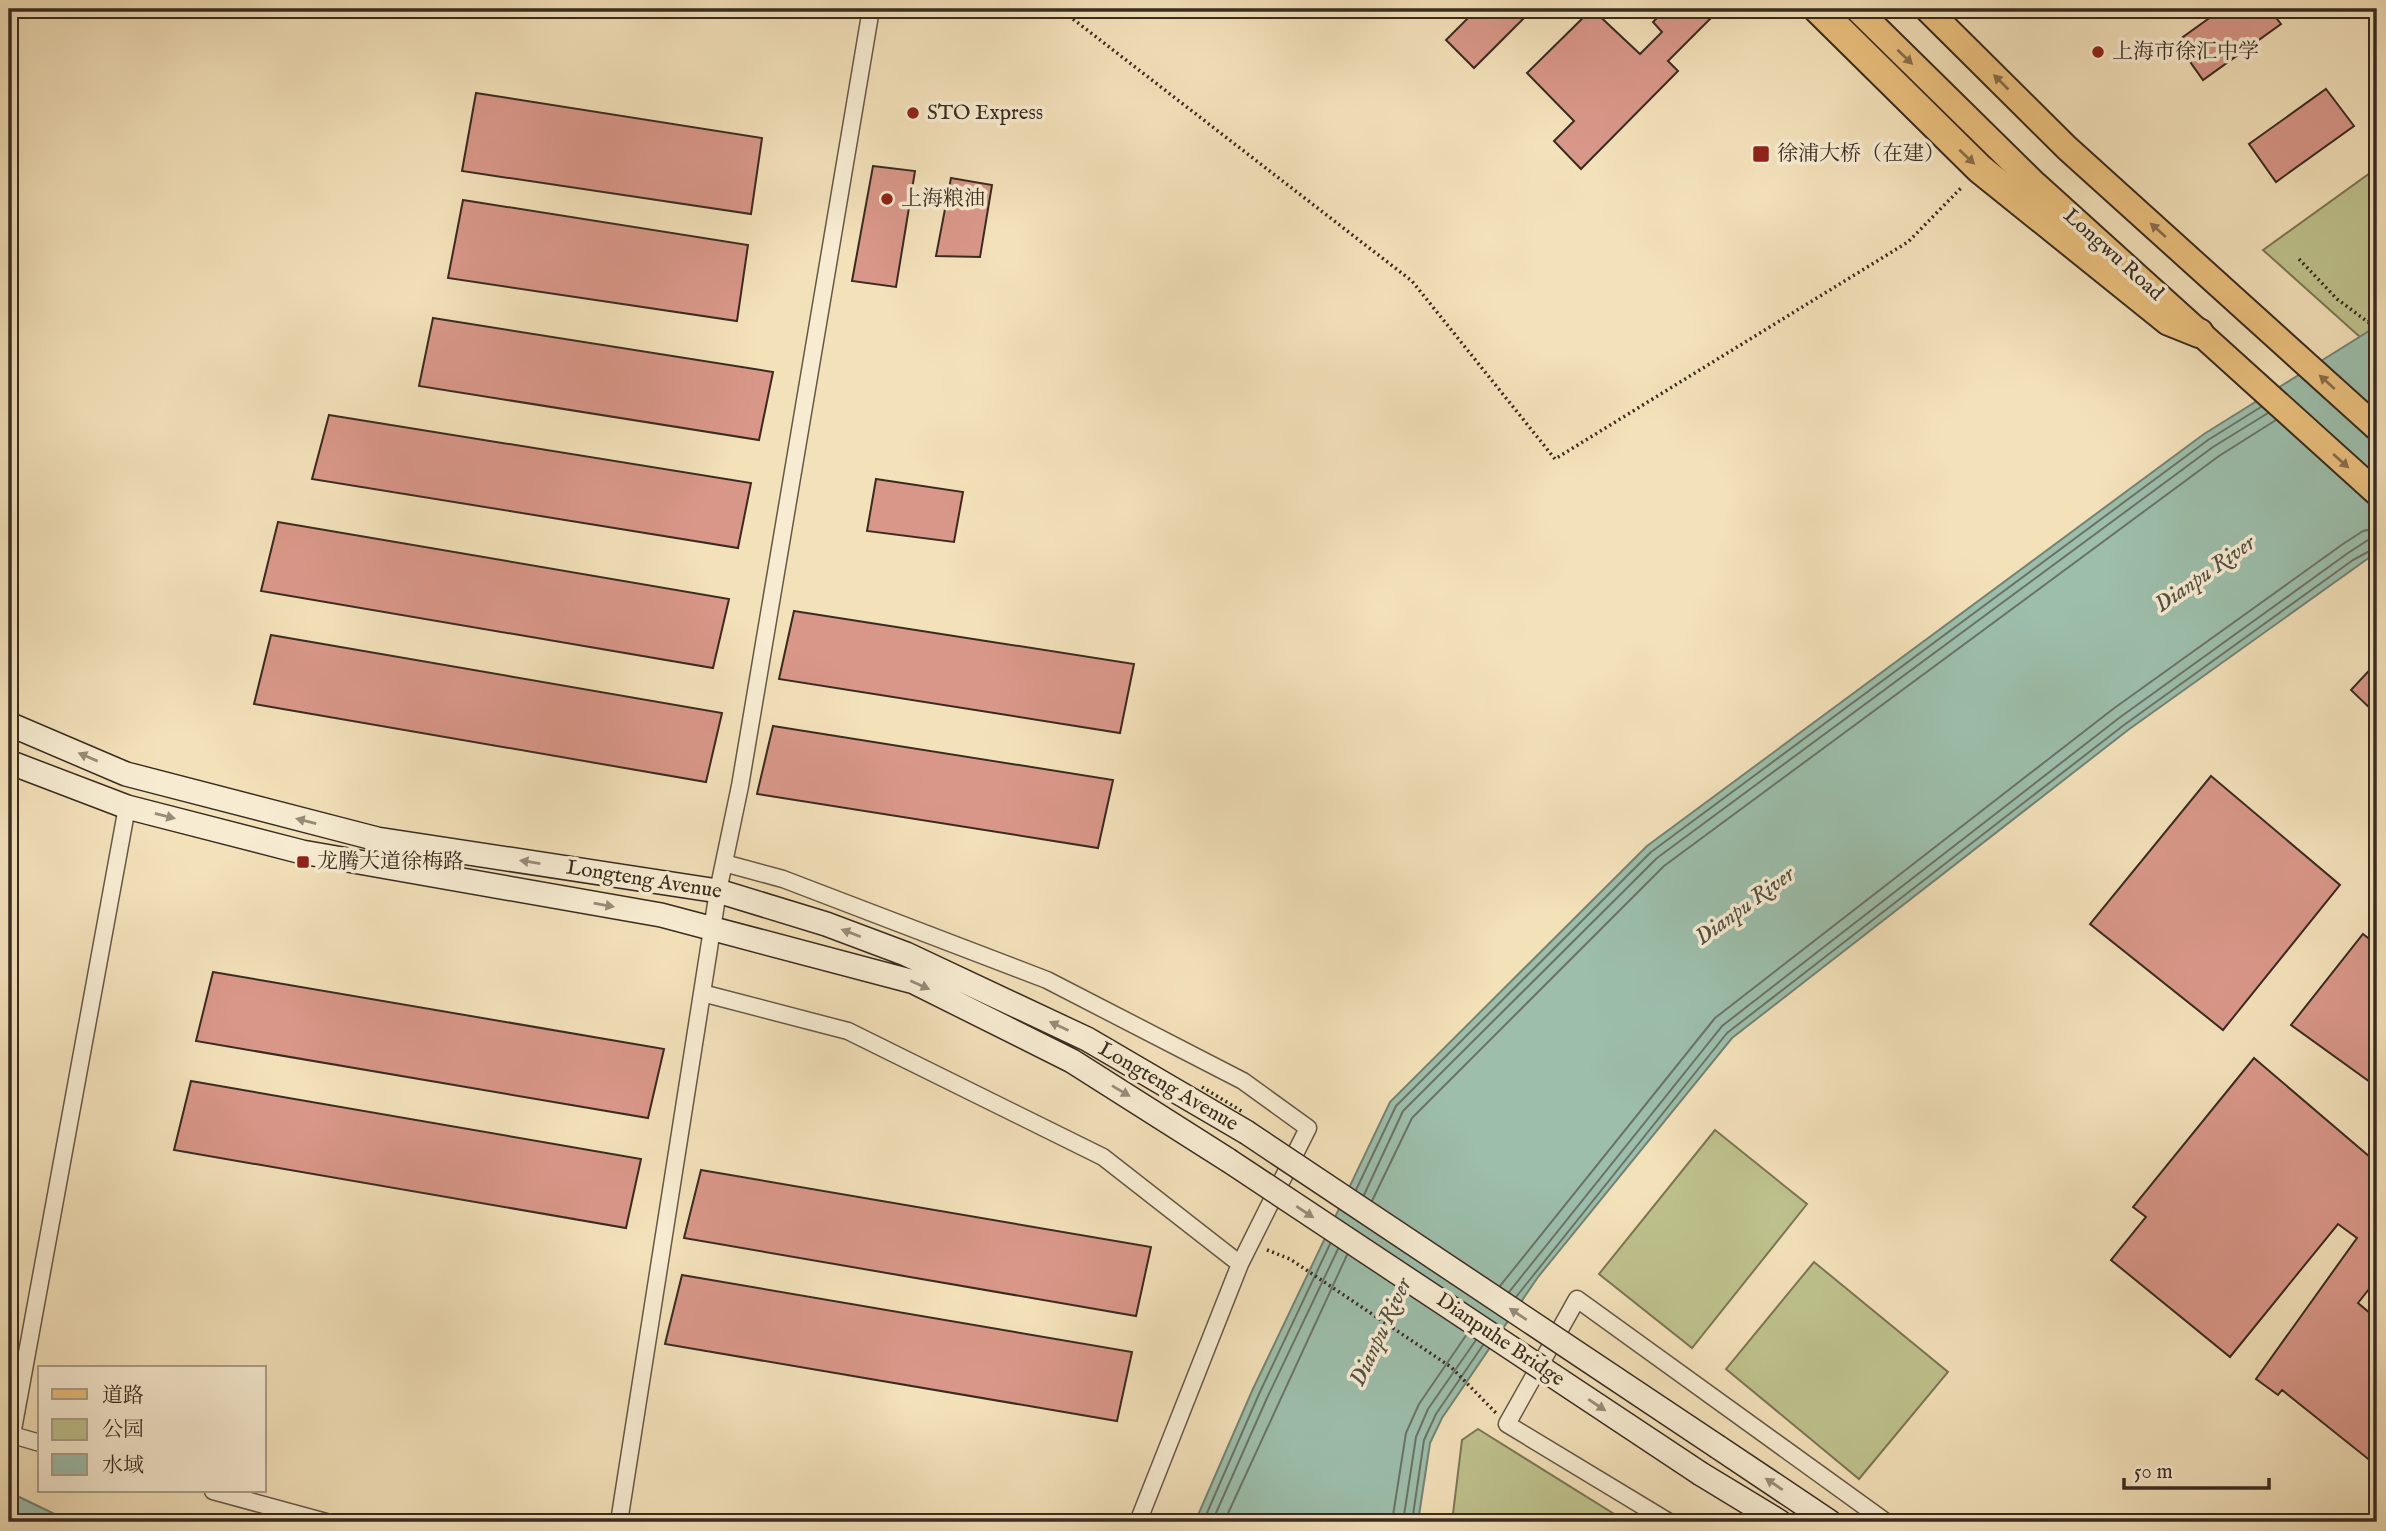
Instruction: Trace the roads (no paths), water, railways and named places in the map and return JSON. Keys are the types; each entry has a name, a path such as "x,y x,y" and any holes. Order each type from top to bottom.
{"highway":[{"path":"1818,9 1980,169 2026,192 2169,321 2199,333"}],"main road":[{"path":"1857,9 2026,192"},
{"path":"1927,9 2067,148 2377,428"},
{"path":"2199,333 2377,493"},
{"name":"Longteng Avenue","path":"9,724 127,774 377,839 718,891 826,924 905,954 1087,1039 1246,1132"},
{"name":"Longteng Avenue","path":"9,762 127,807 302,852 661,915 915,982 1072,1061 1228,1160"},
{"name":"Dianpuhe Bridge","path":"1246,1132 1830,1522"},
{"name":"Dianpuhe Bridge","path":"1228,1160 1701,1474 1780,1522"}],"street":[{"path":"9,14 14,9"},
{"path":"619,1522 718,891 744,759 871,9"},
{"path":"38,1442 10,1435 127,807"},
{"path":"724,863 783,879 1047,979 1243,1081 1308,1128 1240,1264 1138,1522"},
{"path":"702,993 848,1031 1091,1151 1240,1264"},
{"path":"1669,1522 1507,1424 1577,1299 1886,1522"},
{"path":"217,1492 326,1522"}],"water":[{"name":"Dianpu River","path":"2377,326 2377,552 2128,730 1732,1038 1538,1277 1442,1418 1430,1443 1418,1522 1195,1522 1252,1391 1390,1102 1647,846 2204,434"},
{"path":"9,1492 71,1522 9,1522"}],"place":[{"name":"上海市徐汇中学","path":"2098,52"},
{"name":"STO Express","path":"913,113"},
{"name":"徐浦大桥（在建）","path":"1761,154"},
{"name":"上海粮油","path":"887,199"},
{"name":"龙腾大道徐梅路","path":"303,862"}]}
